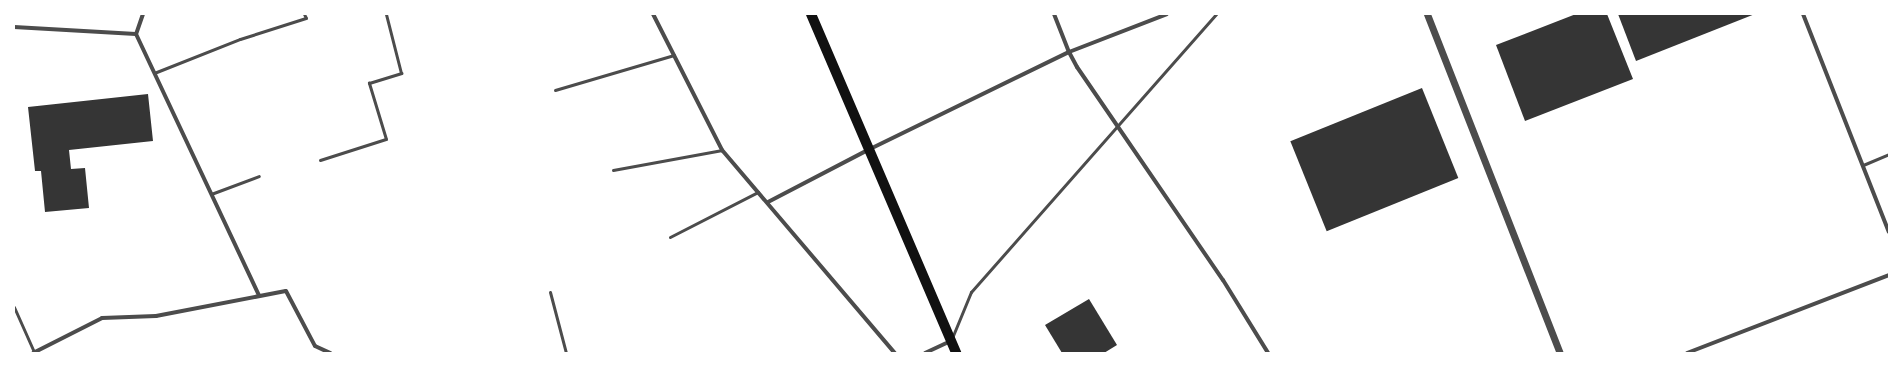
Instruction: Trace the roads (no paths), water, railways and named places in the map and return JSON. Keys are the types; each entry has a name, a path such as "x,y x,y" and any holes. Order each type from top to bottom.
{"main road":[{"path":"811,14 956,353"}],"street":[{"path":"143,14 136,34 258,295"},
{"path":"653,14 722,150 768,202 895,353"},
{"path":"1054,14 1069,52 1223,280 1268,353"},
{"path":"768,202 870,149 1069,52 1167,14"},
{"path":"1427,14 1560,353"},
{"path":"1804,14 1889,232"},
{"path":"14,27 136,34"},
{"path":"1687,353 1889,275"},
{"path":"34,352 102,318 156,316 258,295 286,291 315,346 330,353"},
{"path":"925,353 951,341"}],"lane":[{"path":"154,73 240,39 306,18 304,14"},
{"path":"320,160 386,139 369,83 401,73 386,14"},
{"path":"951,341 971,292 1216,14"},
{"path":"555,90 674,55"},
{"path":"613,170 722,150"},
{"path":"1863,165 1889,154"},
{"path":"211,194 259,176"},
{"path":"670,237 758,192"},
{"path":"550,292 566,353"},
{"path":"14,307 34,352"}]}
